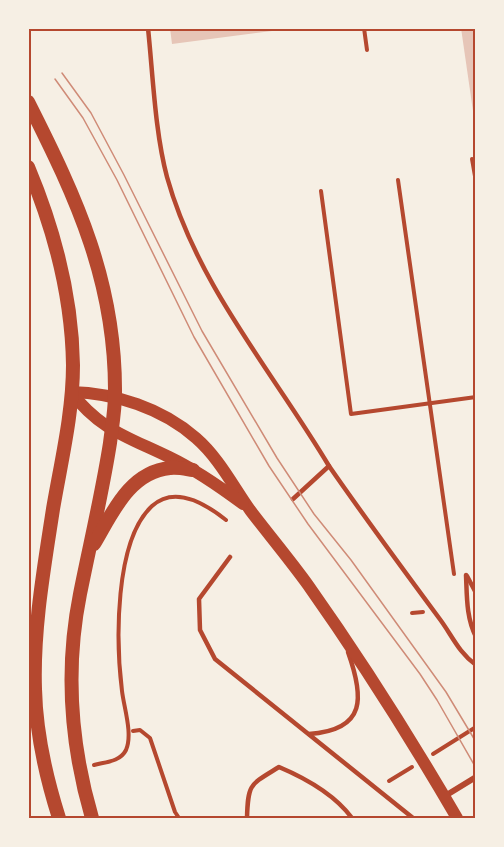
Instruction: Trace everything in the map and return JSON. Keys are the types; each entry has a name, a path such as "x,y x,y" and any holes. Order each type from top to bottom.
{"main road":[{"path":"28,102 78,208 105,289 113,331 116,397 106,467 74,634 72,690 76,747 92,819"},
{"path":"28,167 38,190 64,280 70,319 73,366 65,441 43,578 36,645 35,690 40,740 59,819"},
{"path":"71,392 92,392 116,397 152,410 197,438 222,468 251,511 308,586 423,760 457,819"},
{"path":"71,392 92,415 111,431 171,458 213,481 251,511"},
{"path":"88,554 117,504 127,491 144,477 158,470 172,468 193,470"}],"street":[{"path":"444,796 476,777"}],"lane":[{"path":"147,28 167,176 190,241 240,329 329,466 382,542 444,624 464,656 476,665"},
{"path":"293,499 329,466"},
{"path":"230,557 198,599 200,630 215,659 413,819"},
{"path":"476,592 466,574 471,627 476,637"},
{"path":"310,734 336,730 346,724 356,710 359,699 357,678 342,636"},
{"path":"247,819 248,794 254,783 279,767 300,776 344,808 352,819"}],"path":[{"path":"341,28 346,28"},
{"path":"364,28 367,50"},
{"path":"472,159 476,182"},
{"path":"398,180 456,584"},
{"path":"321,191 351,414 476,397"},
{"path":"107,762 119,758 128,741 118,640 119,608 122,581 137,525 158,501 179,496 210,507 226,520"},
{"path":"133,730 140,730 150,738 178,819"}],"building":[{"path":"170,28 280,28 280,30 172,44"},
{"path":"461,28 476,28 476,118 474,118"}],"tram line":[{"path":"62,73 91,113 202,331 277,458 314,514 351,560 446,692 476,742"},
{"path":"55,79 83,118 117,180 194,337 269,466 308,524 420,674 476,768"}]}
